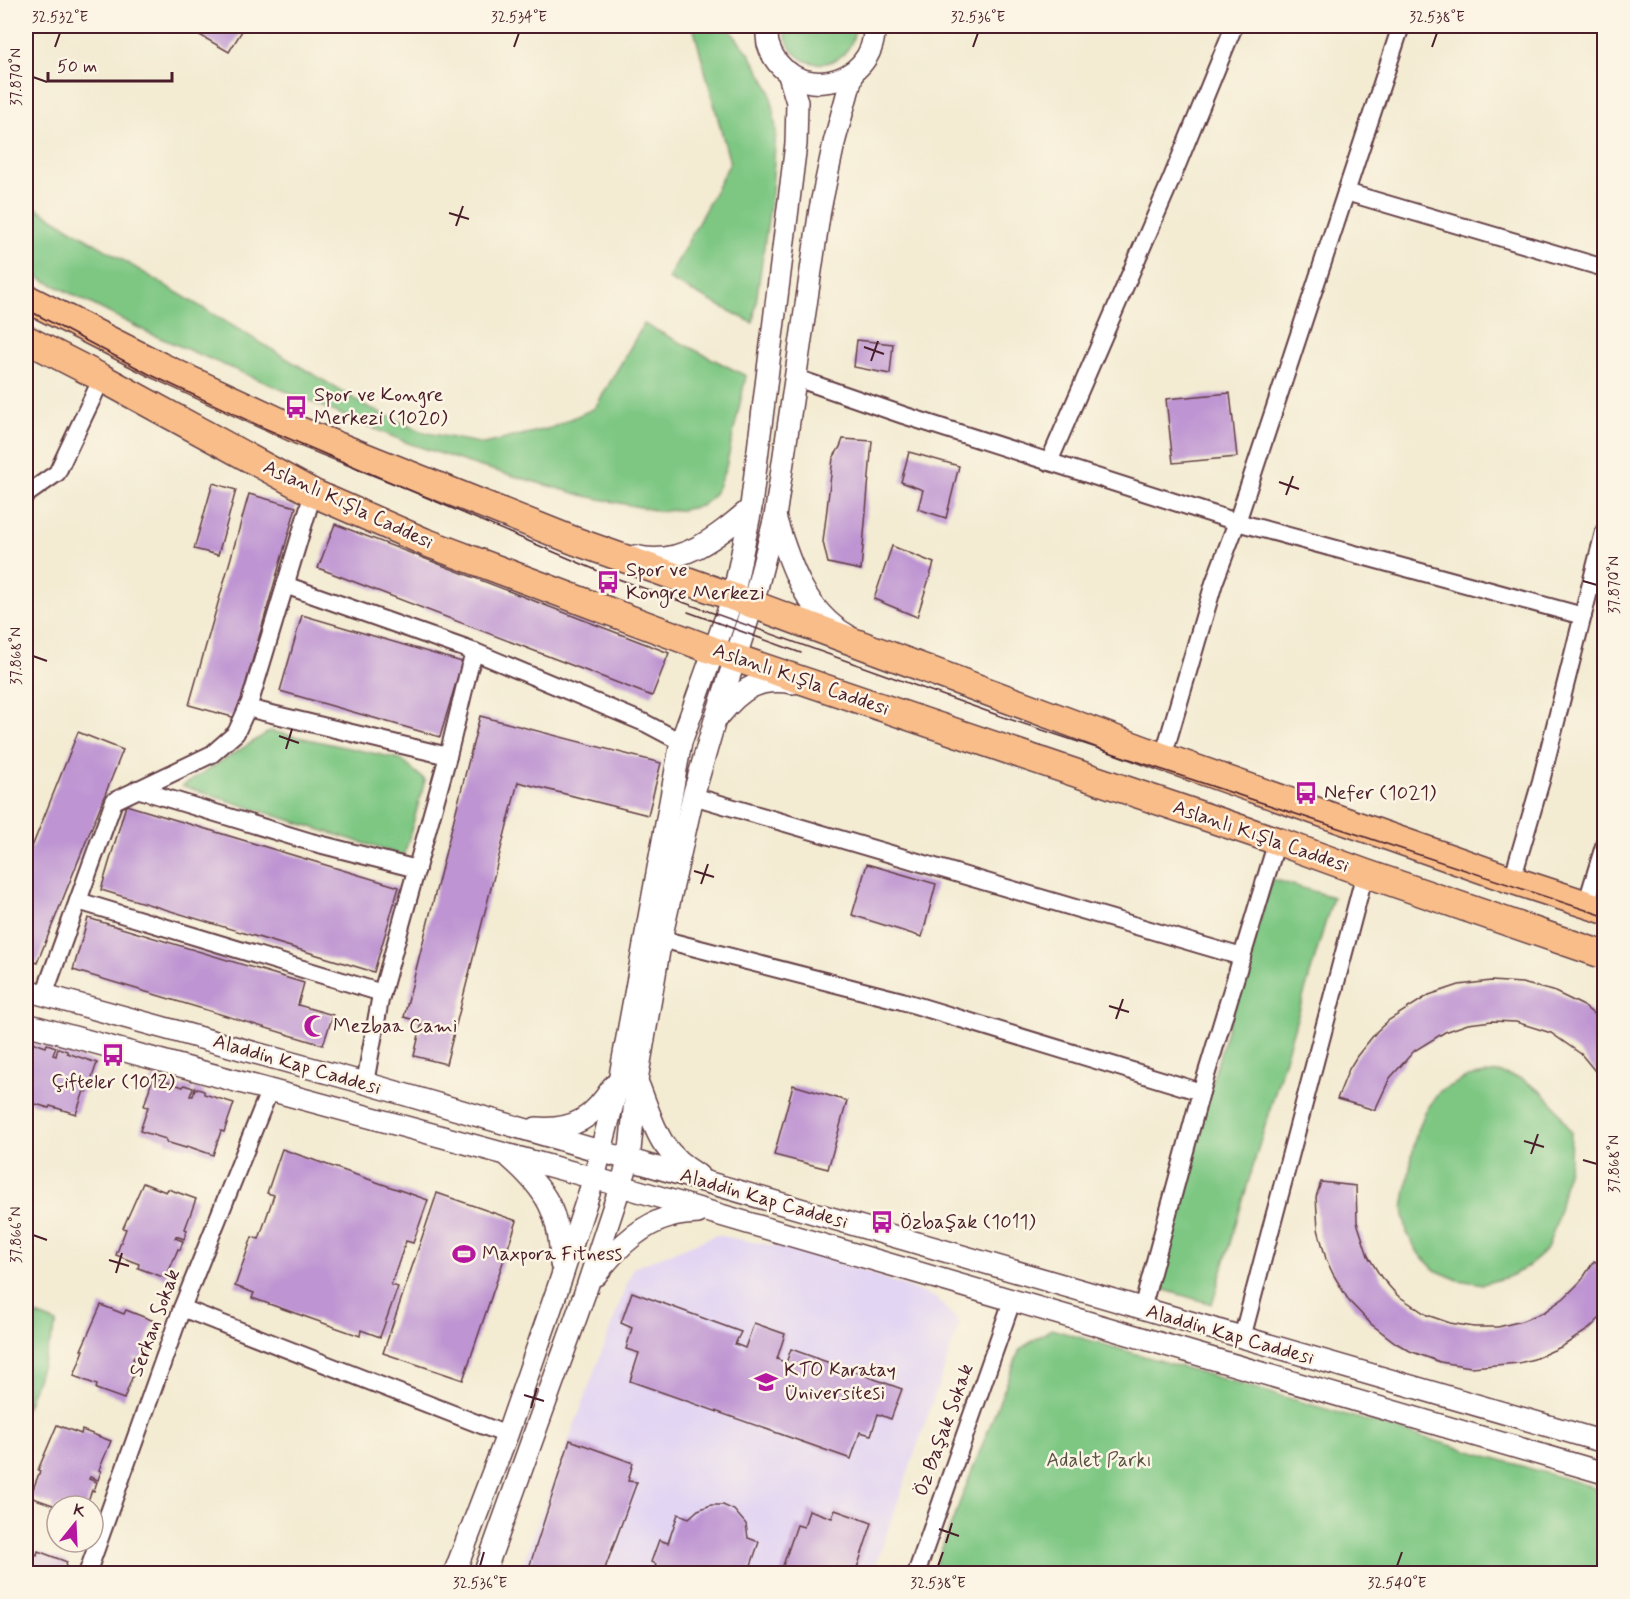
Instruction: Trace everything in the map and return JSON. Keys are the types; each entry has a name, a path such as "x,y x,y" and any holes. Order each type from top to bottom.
{"main road":[{"path":"26,298 160,366 298,430 575,542 869,646 1163,757 1595,907"},
{"name":"Aslanlı Kışla Caddesi","path":"26,339 313,493 425,542 817,687 1605,954"}],"street":[{"path":"766,26 768,43 776,60 788,72 803,80 820,83 837,81 853,73 865,60 876,29"},
{"path":"1049,462 1171,180 1234,26"},
{"path":"1163,757 1214,583 1237,522 1401,26"},
{"path":"743,601 751,508 795,144 797,102 788,72"},
{"path":"484,1574 629,1160 628,1078 681,742 724,654 775,517 820,208 834,143 853,73"},
{"path":"1346,192 1605,268"},
{"path":"27,494 57,473 102,378"},
{"path":"796,378 903,415 1237,522 1583,616"},
{"path":"35,993 78,901 114,801 212,753 236,733 247,708 313,493"},
{"path":"575,542 642,558 670,558 694,550 719,534 751,508"},
{"path":"775,517 792,568 810,601 838,629 869,646"},
{"path":"1512,880 1541,781 1605,532"},
{"path":"285,585 475,652 645,723 681,742"},
{"path":"365,1083 382,993 475,652"},
{"path":"454,1574 507,1435 561,1280 601,1151 628,1078 662,939 693,796 716,720 724,654"},
{"path":"716,720 736,696 758,684 779,680 817,687"},
{"path":"247,708 448,756"},
{"path":"137,789 311,842 417,869"},
{"path":"693,796 1242,957"},
{"path":"1142,1309 1201,1092 1277,841"},
{"path":"1595,907 1605,846"},
{"path":"1242,1338 1365,873"},
{"path":"78,901 382,993"},
{"path":"662,939 902,1001 1201,1092"},
{"name":"Aladdin Kap Caddesi","path":"35,993 365,1083 1605,1442"},
{"name":"Aladdin Kap Caddesi","path":"26,1024 594,1178 1605,1473"},
{"path":"511,1126 548,1129 578,1123 602,1104 628,1078"},
{"path":"628,1078 661,1143 682,1165 716,1185"},
{"name":"Serkan Sokak","path":"87,1574 182,1308 270,1089"},
{"path":"504,1153 532,1177 551,1206 561,1240 561,1280"},
{"path":"586,1287 609,1258 638,1232 670,1217 706,1212"},
{"name":"Öz Başak Sokak","path":"916,1574 1012,1301"},
{"path":"182,1308 507,1435"}],"shaded area":[{"name":"KTO Karatay Üniversitesi","path":"716,1235 822,1255 936,1298 960,1323 873,1573 519,1574 633,1268"}],"green space":[{"path":"693,26 726,26 749,53 770,90 776,129 772,192 753,323 668,279 730,163"},
{"path":"784,26 855,26 851,42 843,54 832,61 820,64 807,61 796,54 788,42"},
{"path":"26,202 366,406 422,432 484,444 551,428 595,408 644,324 746,376 726,467 711,498 701,506 659,511 585,496 478,466 408,443 151,334 26,271"},
{"path":"270,731 400,759 425,780 404,856 182,786"},
{"path":"1272,879 1333,897 1212,1304 1151,1286"},
{"path":"1498,1072 1522,1079 1542,1092 1556,1107 1571,1132 1570,1159 1556,1224 1547,1249 1526,1268 1508,1277 1483,1284 1458,1280 1435,1270 1419,1254 1407,1233 1403,1208 1415,1139 1425,1112 1440,1091 1468,1077"},
{"path":"26,1311 57,1323 26,1409"},
{"name":"Adalet Parkı","path":"1051,1329 1604,1490 1604,1573 932,1573 1020,1349"}],"building":[{"path":"184,26 245,26 229,52"},
{"path":"857,340 893,344 890,374 854,367"},
{"path":"1230,393 1237,457 1173,463 1166,399"},
{"path":"843,439 872,441 861,570 828,563 823,542 833,458"},
{"path":"909,452 959,466 946,518 918,509 923,490 901,482"},
{"path":"213,483 236,490 218,555 194,549"},
{"path":"249,494 296,507 236,718 189,705"},
{"path":"335,524 669,653 652,696 318,568"},
{"path":"892,546 934,563 917,617 874,599"},
{"path":"302,615 462,662 440,737 280,691"},
{"path":"480,716 661,763 648,815 518,782 446,1064 414,1056 422,1022 404,1017"},
{"path":"78,732 123,750 37,963 26,958 26,862"},
{"path":"126,805 399,887 374,972 101,890"},
{"path":"867,864 936,884 922,937 852,915"},
{"path":"88,918 304,983 298,1005 333,1015 323,1045 73,970"},
{"path":"1491,981 1522,983 1553,991 1582,1005 1604,1022 1604,1082 1581,1054 1551,1033 1516,1022 1492,1021 1468,1024 1445,1032 1414,1051 1390,1078 1375,1110 1337,1099 1357,1056 1389,1020 1429,995 1459,985"},
{"path":"26,1040 46,1047 47,1044 56,1047 53,1055 56,1056 58,1048 97,1063 76,1114 29,1102 26,1098"},
{"path":"153,1077 193,1088 190,1096 193,1096 195,1088 204,1091 204,1094 234,1103 213,1155 166,1142 166,1139 140,1131 148,1107 144,1106"},
{"path":"793,1085 847,1101 828,1169 774,1155"},
{"path":"282,1149 428,1200 413,1243 406,1241 391,1285 398,1287 380,1337 361,1330 360,1336 252,1298 254,1293 235,1286 252,1237 259,1239 274,1195 267,1193"},
{"path":"1321,1182 1356,1186 1357,1222 1368,1256 1381,1277 1397,1295 1427,1315 1450,1323 1474,1327 1498,1327 1522,1321 1544,1312 1564,1298 1581,1281 1594,1261 1604,1266 1604,1314 1589,1329 1563,1346 1519,1363 1471,1367 1440,1362 1410,1351 1371,1324 1349,1301 1333,1274 1326,1259 1318,1229 1316,1197"},
{"path":"143,1183 166,1192 168,1189 196,1199 185,1229 187,1230 184,1239 176,1236 175,1238 183,1241 166,1278 138,1268 139,1264 116,1255 126,1229 123,1228"},
{"path":"437,1193 517,1221 463,1380 383,1353"},
{"path":"632,1292 741,1332 735,1344 745,1348 754,1323 785,1334 777,1359 786,1363 791,1349 902,1389 891,1419 878,1414 871,1435 860,1432 851,1459 630,1381 639,1353 626,1349 632,1328 621,1323"},
{"path":"101,1305 124,1314 126,1310 154,1321 143,1350 145,1351 142,1360 134,1357 133,1359 141,1362 138,1371 135,1370 124,1399 96,1389 97,1385 74,1376 84,1350 81,1350"},
{"path":"57,1425 81,1434 82,1430 111,1441 99,1470 101,1471 98,1480 90,1477 89,1479 97,1482 90,1494 45,1494 45,1502 30,1497 40,1471 38,1470"},
{"path":"570,1440 633,1463 628,1481 637,1482 603,1574 527,1574"},
{"path":"711,1505 723,1505 734,1510 746,1524 748,1538 759,1542 749,1571 754,1574 653,1574 656,1564 651,1562 659,1540 668,1543 678,1514 689,1518 698,1510"},
{"path":"809,1510 832,1518 835,1510 872,1523 855,1574 780,1574 797,1525 804,1527"},
{"path":"26,1550 37,1555 38,1551 67,1562 63,1574 26,1574"}],"tram line":[{"path":"26,309 149,374 264,428 610,576 1003,717 1604,916"},
{"path":"688,612 801,653"}],"place":[{"name":"Spor ve Kongre Merkezi (1020)","path":"296,407"},
{"name":"Spor ve Kongre Merkezi","path":"608,582"},
{"name":"Nefer (1021)","path":"1306,793"},
{"name":"Mezbaa Cami","path":"315,1026"},
{"name":"Çifteler (1012)","path":"113,1055"},
{"name":"Özbaşak (1011)","path":"882,1222"},
{"name":"Maxpora Fitness","path":"464,1254"},
{"name":"KTO Karatay Üniversitesi","path":"766,1382"}]}
